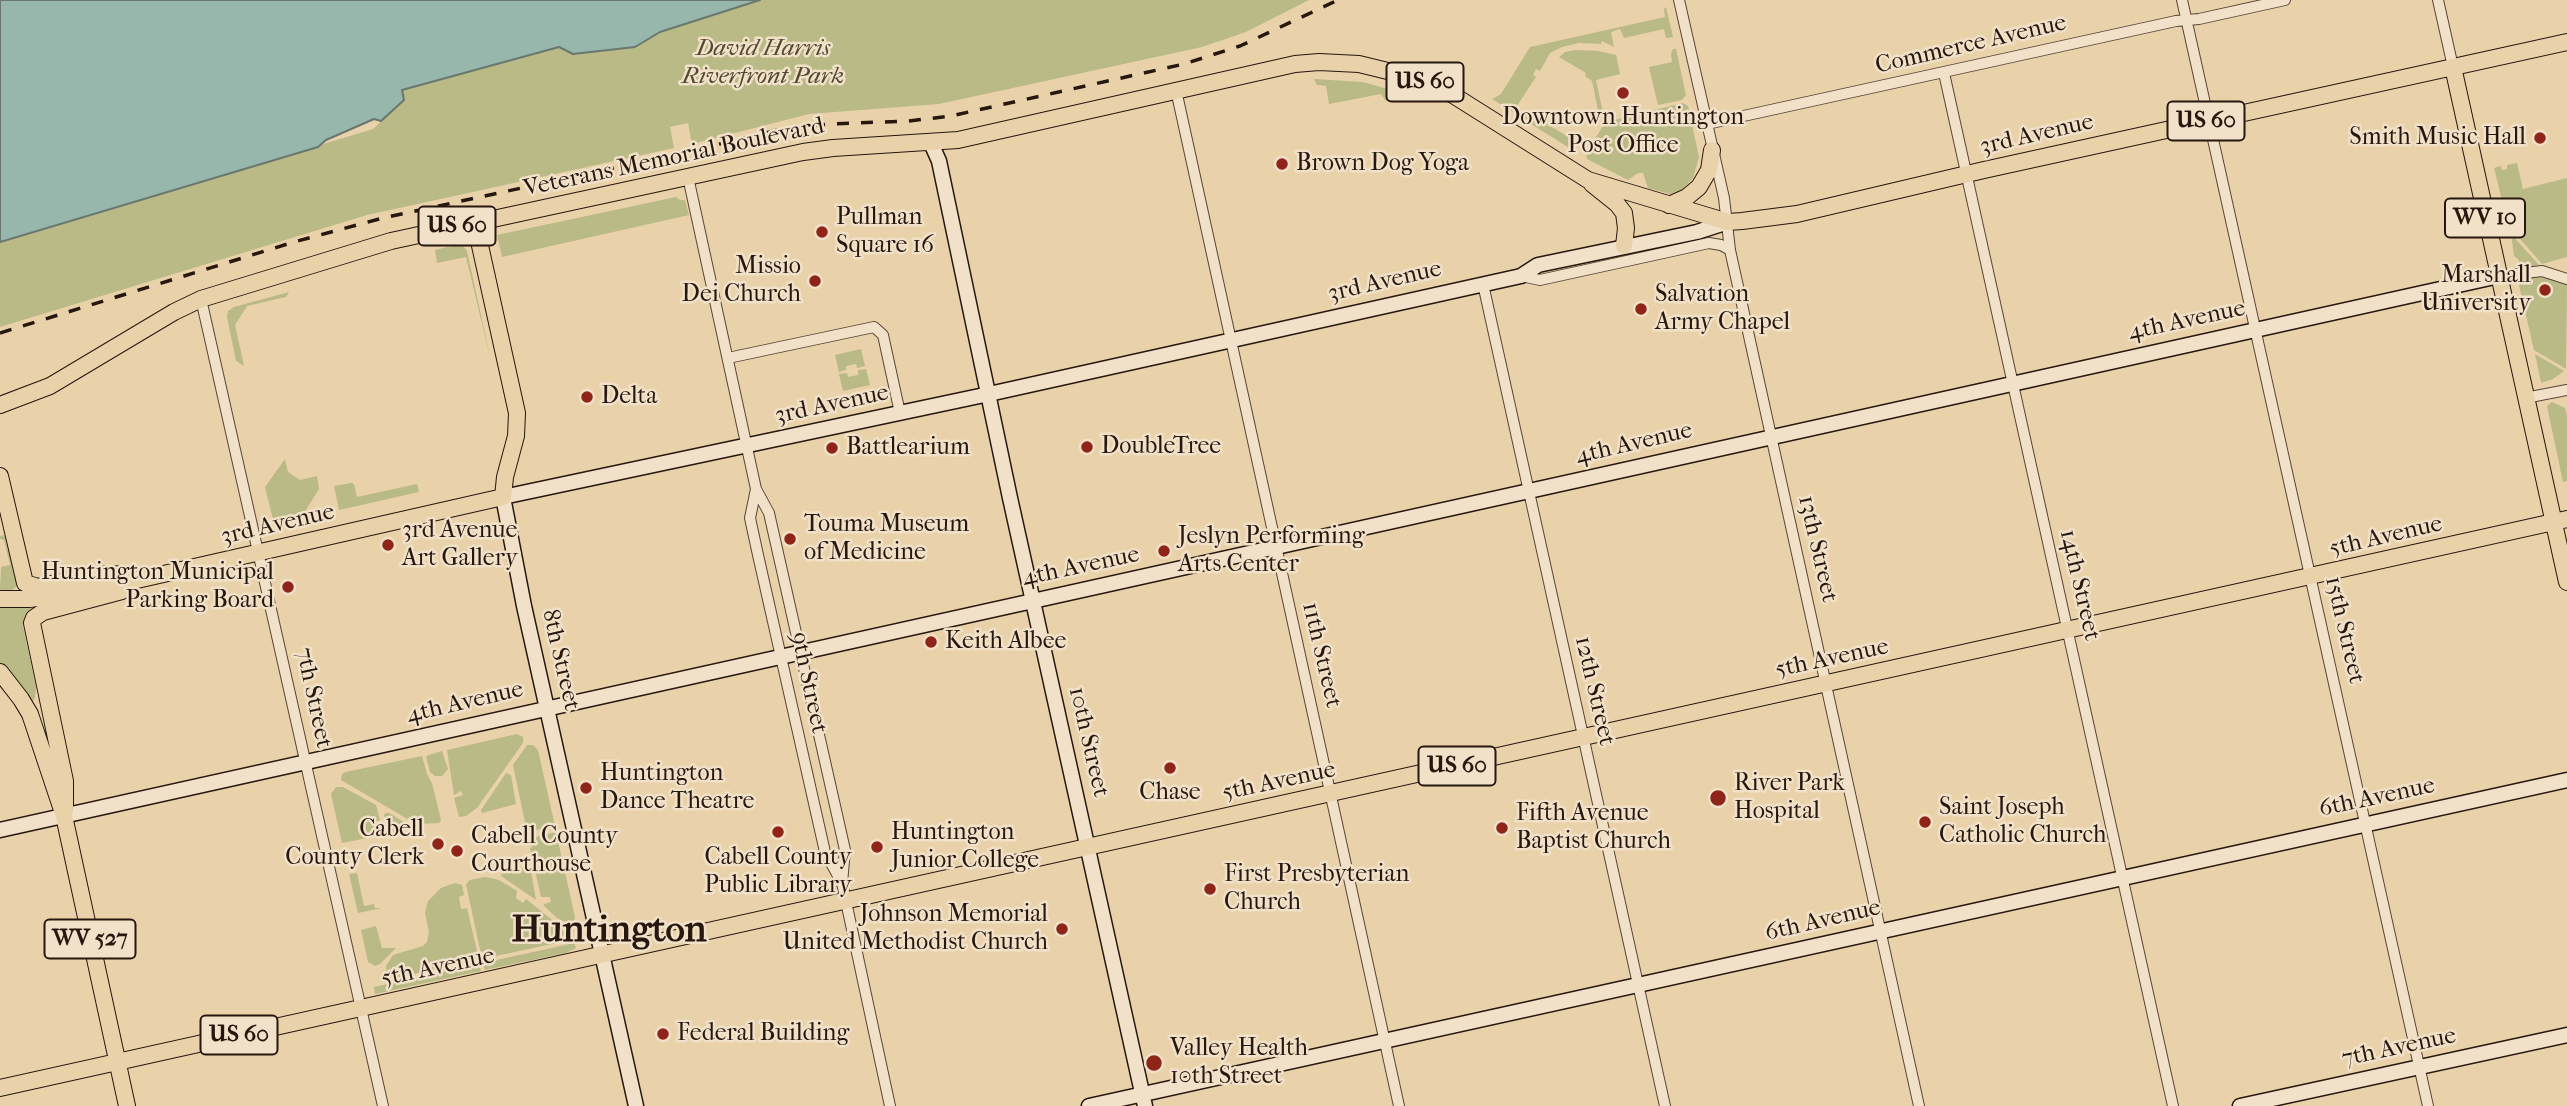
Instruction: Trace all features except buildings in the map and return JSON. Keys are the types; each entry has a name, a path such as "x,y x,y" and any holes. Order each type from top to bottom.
{"main road":[{"name":"3rd Avenue","path":"1728,222 1797,214 2567,42"},
{"name":"Veterans Memorial Boulevard","path":"0,405 50,386 174,312 201,299 368,247 819,149 958,140 1308,63 1359,64 1408,76 1453,95 1588,180 1728,222"},
{"name":"WV 10","path":"2453,67 2525,398 2560,521 2567,582"},
{"path":"1669,205 1692,193 1705,179 1712,150"},
{"path":"1588,180 1621,209 1626,228 1624,246"},
{"name":"8th Street","path":"475,223 517,413 516,436 505,477 503,498"},
{"path":"0,476 23,580 28,586 38,587 92,575 152,576"},
{"name":"3rd Avenue","path":"152,576 503,498"},
{"name":"5th Avenue","path":"0,1088 2560,521"},
{"path":"0,599 30,599 152,576"},
{"path":"64,816 65,781 33,634 34,618 43,612 110,595 152,576"},
{"name":"WV 527","path":"0,673 30,714 64,816 127,1106"}],"street":[{"name":"13th Street","path":"1679,0 1728,222 1730,250 1919,1106"},
{"name":"15th Street","path":"2182,0 2428,1106"},
{"name":"Commerce Avenue","path":"1707,124 2285,0"},
{"path":"2438,0 2453,67"},
{"name":"14th Street","path":"1944,73 2173,1106"},
{"name":"11th Street","path":"1176,90 1399,1106"},
{"name":"10th Street","path":"931,143 939,161 1144,1100"},
{"name":"9th Street","path":"688,177 756,489 769,513 845,850 842,883 845,901 890,1106"},
{"name":"3rd Avenue","path":"503,498 747,447 1521,276 1538,265 1697,232 1728,222"},
{"name":"3rd Avenue","path":"1521,276 1540,280 1709,243 1730,250"},
{"path":"2516,274 2542,271 2567,279"},
{"name":"4th Avenue","path":"0,830 2499,276"},
{"name":"12th Street","path":"1483,284 1665,1106"},
{"name":"7th Street","path":"201,299 383,1106"},
{"path":"728,358 874,327 883,335 900,413"},
{"path":"2525,398 2567,390"},
{"name":"9th Street","path":"756,489 750,518 780,656 825,852 842,883"},
{"name":"8th Street","path":"503,498 512,550 636,1106"},
{"name":"6th Avenue","path":"1089,1106 1144,1100 1385,1041 2567,780"},
{"name":"7th Avenue","path":"2240,1106 2567,1035"}],"green space":[{"name":"David Harris Riverfront Park","path":"760,0 1309,0 1246,32 1202,47 939,104 809,114 692,144 688,123 670,127 674,148 367,215 0,327 0,242 373,129 404,100 402,90 559,47 635,47 660,32"},
{"path":"1666,7 1673,37 1666,38 1664,29 1624,38 1620,29 1611,32 1614,47 1602,41 1601,44 1579,43 1562,47 1550,53 1540,71 1536,69 1533,75 1536,77 1513,112 1492,99 1501,94 1530,47 1665,17"},
{"path":"1673,49 1676,49 1686,95 1682,100 1658,105 1649,67 1672,62"},
{"path":"1576,50 1616,55 1620,74 1596,80 1603,113 1598,110 1592,81 1585,76 1586,73 1559,57 1565,52"},
{"path":"1314,79 1363,82 1416,97 1386,101 1381,94 1329,104 1326,86 1317,85"},
{"path":"1683,103 1688,106 1699,157 1693,178 1681,190 1670,194 1648,188 1643,173 1638,173 1628,180 1587,159 1586,153 1603,126 1614,123 1614,120"},
{"path":"1527,112 1575,141 1571,149 1523,119"},
{"path":"2517,163 2523,189 2567,178 2567,257 2542,264 2508,225 2494,168 2501,166 2502,170 2507,169 2507,165"},
{"path":"676,197 685,200 689,215 502,257 497,235"},
{"path":"2511,234 2539,265 2520,269 2519,260 2514,256"},
{"path":"463,246 467,251 491,361 466,257 437,263 435,250"},
{"path":"2543,275 2567,283 2566,369 2534,350 2519,285 2524,282 2523,276"},
{"path":"289,292 286,297 247,306 235,325 244,366 236,361 228,311"},
{"path":"861,349 865,366 846,366 846,370 839,372 835,355"},
{"path":"2535,354 2564,371 2541,383"},
{"path":"866,369 870,385 843,391 839,374 847,373 848,377 858,375 858,370"},
{"path":"2552,402 2565,408 2567,416 2567,481 2563,482 2547,406"},
{"path":"285,459 288,472 300,480 317,476 319,489 301,518 274,523 265,487"},
{"path":"354,484 357,497 417,484 419,492 339,510 334,486"},
{"path":"0,536 7,536 19,584 11,591 0,590 1,567 10,565 4,540 0,539"},
{"path":"38,604 39,607 25,616 23,626 36,687 32,703 0,665 0,605"},
{"path":"517,734 523,737 523,743 477,808 466,816 459,817 454,798 463,795 461,791 454,795 447,750"},
{"path":"527,745 533,745 538,750 555,826 527,832 513,765"},
{"path":"442,751 448,769 442,776 435,776 430,772 426,756"},
{"path":"422,756 432,783 441,820 439,823 420,824 411,821 341,780 342,774 346,772"},
{"path":"506,773 511,775 516,804 482,813 481,810"},
{"path":"336,787 343,787 376,805 380,820 375,822 376,825 382,825 382,835 342,843 331,794"},
{"path":"385,813 389,813 414,828 390,833"},
{"path":"556,832 575,917 574,922 569,924 557,918 544,906 551,902 550,897 541,897 530,848 533,847 529,845 528,839"},
{"path":"524,868 531,871 536,900 501,876 502,873"},
{"path":"357,873 364,906 374,904 375,908 382,908 358,913 349,874"},
{"path":"485,877 499,880 517,891 516,898 523,903 526,899 561,927 564,932 563,939 557,943 482,959 466,884 470,880"},
{"path":"455,883 462,885 464,895 459,897 461,909 467,908 479,960 395,978 387,976 386,966 393,955 423,946 427,942 429,932 425,913 428,901 441,888"},
{"path":"376,926 382,948 396,948 375,966 368,962 361,930"},
{"path":"574,943 576,948 566,953 485,970 483,963"},
{"path":"479,964 481,971 375,994 374,987"}],"water":[{"path":"0,0 760,0 660,32 635,47 573,54 559,47 402,90 404,100 381,121 374,119 326,140 318,147 0,242"}],"railway":[{"path":"0,333 294,242 383,218 783,129 951,116 1184,64 1240,46 1338,0"}],"place":[{"name":"Downtown Huntington Post Office","path":"1623,93"},
{"name":"Smith Music Hall","path":"2540,138"},
{"name":"Brown Dog Yoga","path":"1282,164"},
{"name":"Pullman Square 16","path":"822,232"},
{"name":"Missio Dei Church","path":"815,281"},
{"name":"Marshall University","path":"2545,290"},
{"name":"Salvation Army Chapel","path":"1641,309"},
{"name":"Delta","path":"587,397"},
{"name":"DoubleTree","path":"1087,447"},
{"name":"Battlearium","path":"832,448"},
{"name":"Touma Museum of Medicine","path":"790,539"},
{"name":"3rd Avenue Art Gallery","path":"388,545"},
{"name":"Jeslyn Performing Arts Center","path":"1164,551"},
{"name":"Huntington Municipal Parking Board","path":"288,587"},
{"name":"Keith Albee","path":"931,642"},
{"name":"Chase","path":"1170,768"},
{"name":"Huntington Dance Theatre","path":"586,788"},
{"name":"River Park Hospital","path":"1718,798"},
{"name":"Saint Joseph Catholic Church","path":"1925,822"},
{"name":"Fifth Avenue Baptist Church","path":"1502,828"},
{"name":"Cabell County Public Library","path":"778,832"},
{"name":"Cabell County Clerk","path":"438,844"},
{"name":"Huntington Junior College","path":"877,847"},
{"name":"Cabell County Courthouse","path":"457,851"},
{"name":"First Presbyterian Church","path":"1210,889"},
{"name":"Johnson Memorial United Methodist Church","path":"1062,929"},
{"name":"Federal Building","path":"663,1034"},
{"name":"Valley Health 10th Street","path":"1154,1063"}],"district":[{"name":"Huntington","path":"609,932"}]}
